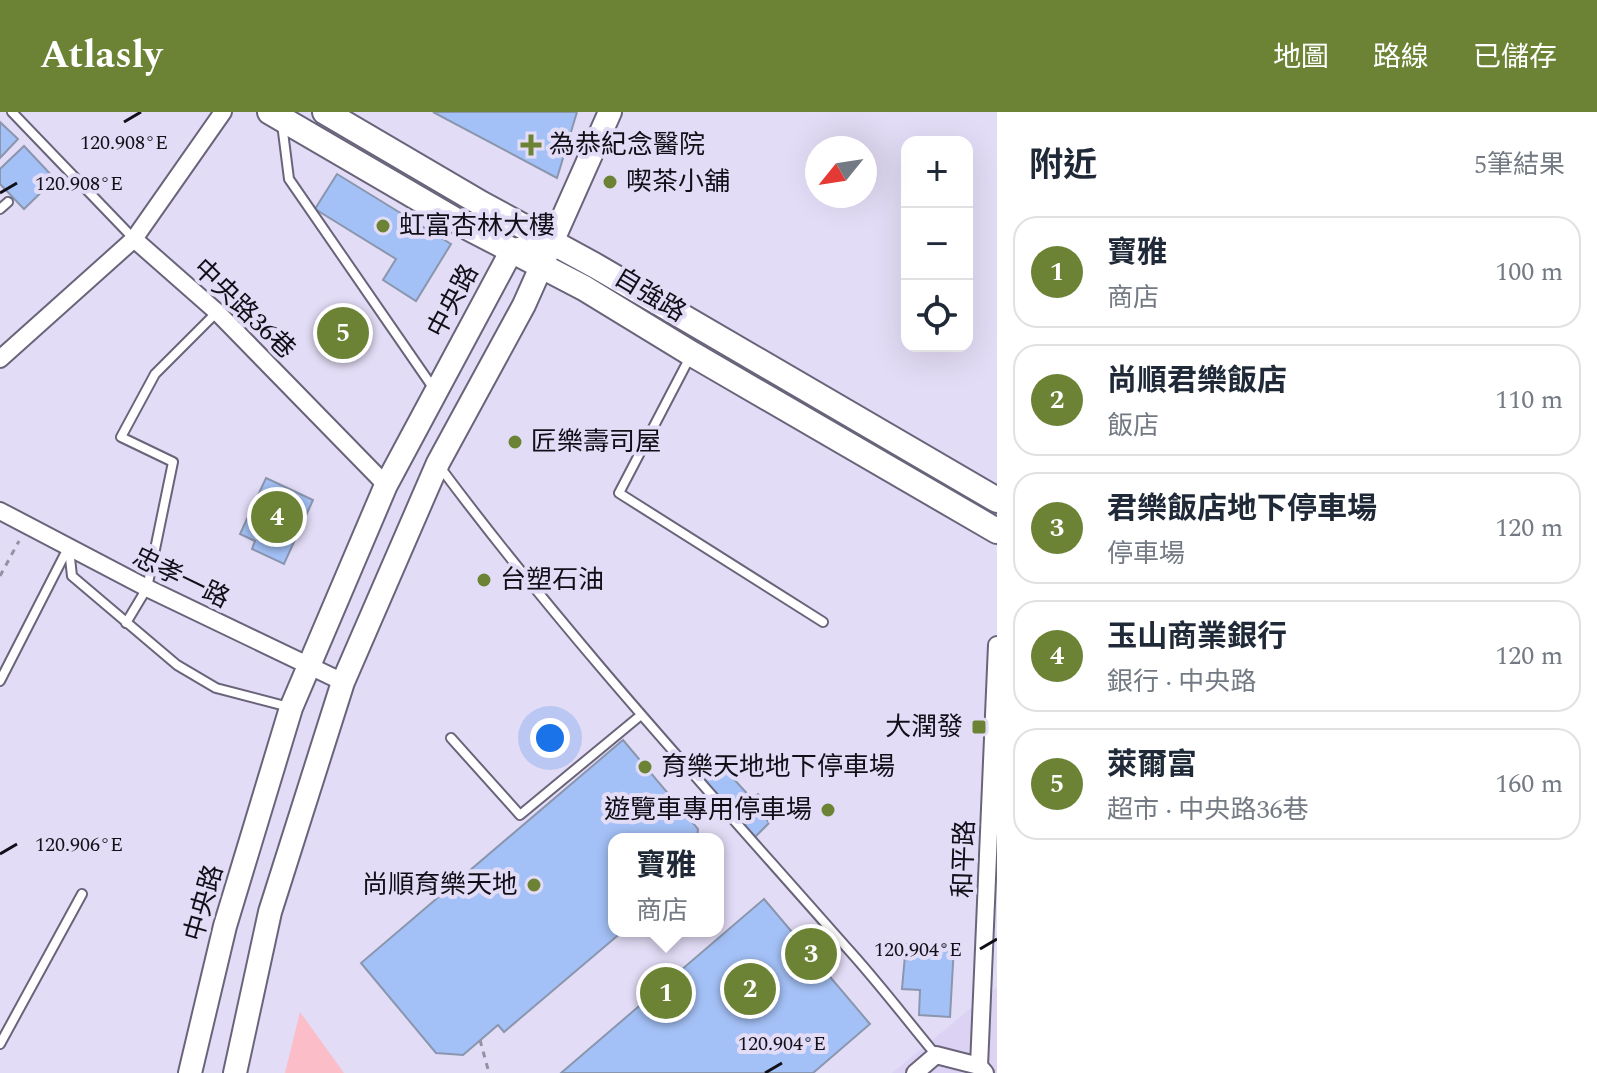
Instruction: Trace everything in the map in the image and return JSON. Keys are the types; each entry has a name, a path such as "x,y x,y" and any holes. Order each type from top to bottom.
{"main road":[{"name":"自強路","path":"325,112 997,500"},
{"name":"自強路","path":"276,116 469,228 584,288 997,531"},
{"path":"732,375 743,352"}],"street":[{"path":"0,357 134,239 223,112"},
{"path":"235,1073 270,912 343,682 438,463 543,266 610,112"},
{"name":"中央路36巷","path":"134,239 217,312 386,485"},
{"name":"中央路","path":"190,1073 225,926 291,708 386,485 512,250 553,243"},
{"name":"忠孝一路","path":"0,511 147,588 343,682"},
{"name":"和平路","path":"982,1070 997,645"},
{"path":"915,1073 936,1055 982,1070"}],"lane":[{"path":"12,112 134,239"},
{"path":"276,116 289,179 437,393"},
{"path":"0,209 8,202"},
{"path":"126,623 147,588 173,462 121,437 155,374 217,312"},
{"path":"692,354 619,493 823,622"},
{"path":"438,463 488,531 634,707 846,947 936,1055"},
{"path":"69,548 72,576 177,665 216,688 291,708"},
{"path":"0,681 69,548"},
{"path":"451,738 520,815 641,715"},
{"path":"0,1044 82,894"}],"path":[{"path":"0,576 28,526"},
{"path":"480,1040 489,1073"}],"shaded area":[{"path":"997,987 997,1073 892,1073"},
{"path":"300,1012 344,1073 285,1073"}],"building":[{"name":"為恭紀念醫院","path":"433,112 577,112 557,178"},
{"path":"0,122 18,139 0,158"},
{"path":"24,146 55,179 24,209 0,184 0,169"},
{"name":"虹富杏林大樓","path":"337,174 451,244 416,301 383,280 396,259 315,209"},
{"path":"266,478 313,500 284,564 252,549 255,541 240,534"},
{"name":"尚順育樂天地","path":"623,740 698,829 698,833 608,833 608,937 616,937 504,1032 498,1025 463,1055 436,1053 361,963"},
{"path":"712,755 752,799 758,794 769,805 765,809 768,814 765,817 769,823 755,837 695,771"},
{"path":"764,899 870,1024 813,1073 561,1073 720,937 724,937 724,933"},
{"path":"906,944 954,946 950,1017 919,1015 920,990 902,989"}],"place":[{"name":"為恭紀念醫院","path":"531,145"},
{"name":"喫茶小舖","path":"610,182"},
{"name":"虹富杏林大樓","path":"383,226"},
{"name":"萊爾富","path":"343,333"},
{"name":"匠樂壽司屋","path":"515,442"},
{"name":"玉山商業銀行","path":"277,517"},
{"name":"台塑石油","path":"484,580"},
{"name":"大潤發","path":"979,727"},
{"name":"育樂天地地下停車場","path":"645,767"},
{"name":"遊覽車專用停車場","path":"828,810"},
{"name":"尚順育樂天地","path":"534,885"},
{"name":"君樂飯店地下停車場","path":"811,954"},
{"name":"尚順君樂飯店","path":"750,989"},
{"name":"寶雅","path":"666,993"}]}
